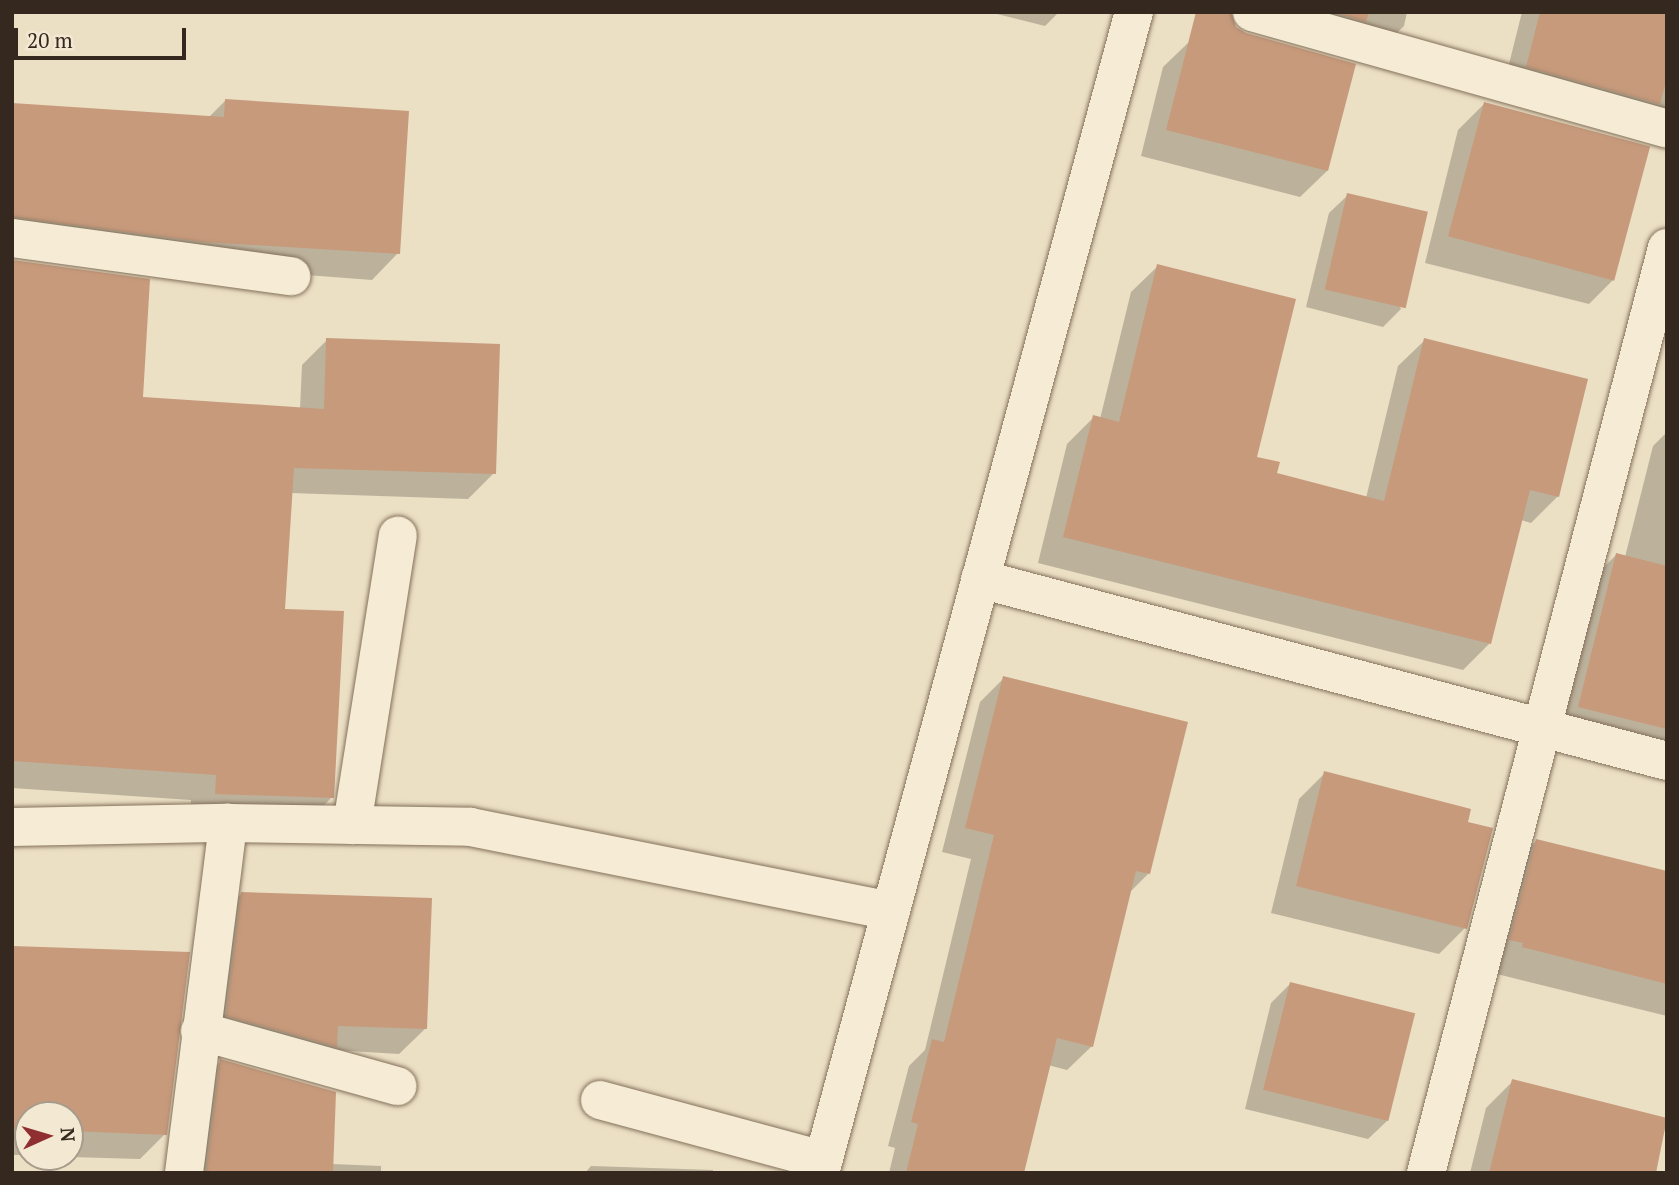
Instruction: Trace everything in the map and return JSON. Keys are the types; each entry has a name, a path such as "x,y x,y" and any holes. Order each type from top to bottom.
{"street":[{"path":"600,1100 822,1166 1134,12"},
{"path":"1252,12 1667,130"},
{"path":"12,238 291,276"},
{"path":"1426,1173 1546,726 1667,248"},
{"path":"352,825 398,536"},
{"path":"981,579 1546,726 1667,761"},
{"path":"12,827 228,822 471,827 891,911"},
{"path":"184,1173 228,822"},
{"path":"200,1031 397,1086"}],"building":[{"path":"1196,12 1231,12 1236,27 1246,33 1356,64 1328,171 1166,130"},
{"path":"1334,12 1369,12 1366,22"},
{"path":"1540,12 1667,12 1667,78 1660,104 1526,67"},
{"path":"225,99 409,111 400,254 203,242 12,217 12,103 224,117"},
{"path":"1484,102 1650,147 1614,281 1448,236"},
{"path":"1347,193 1428,212 1406,308 1325,289"},
{"path":"12,260 150,279 143,397 324,409 326,338 500,344 496,474 294,468 285,609 344,611 334,798 215,794 216,775 12,761"},
{"path":"1157,264 1296,299 1257,457 1280,462 1277,473 1384,501 1424,338 1588,379 1559,497 1530,490 1491,644 1063,537 1093,415 1119,422"},
{"path":"1616,553 1667,566 1667,729 1578,707"},
{"path":"1003,676 1188,722 1150,874 1136,871 1093,1047 1057,1038 1024,1173 906,1173 918,1124 911,1122 932,1039 944,1042 994,835 965,828"},
{"path":"1324,771 1471,809 1468,822 1493,828 1467,929 1296,886"},
{"path":"1536,839 1667,871 1667,984 1522,947 1523,943 1509,940"},
{"path":"241,892 432,898 427,1029 338,1026 337,1047 226,1016"},
{"path":"12,946 190,952 167,1135 84,1132 84,1101 14,1101 12,1129"},
{"path":"1290,982 1415,1013 1388,1121 1263,1090"},
{"path":"220,1059 336,1092 333,1173 206,1173"},
{"path":"1512,1079 1667,1118 1656,1173 1489,1173"}]}
